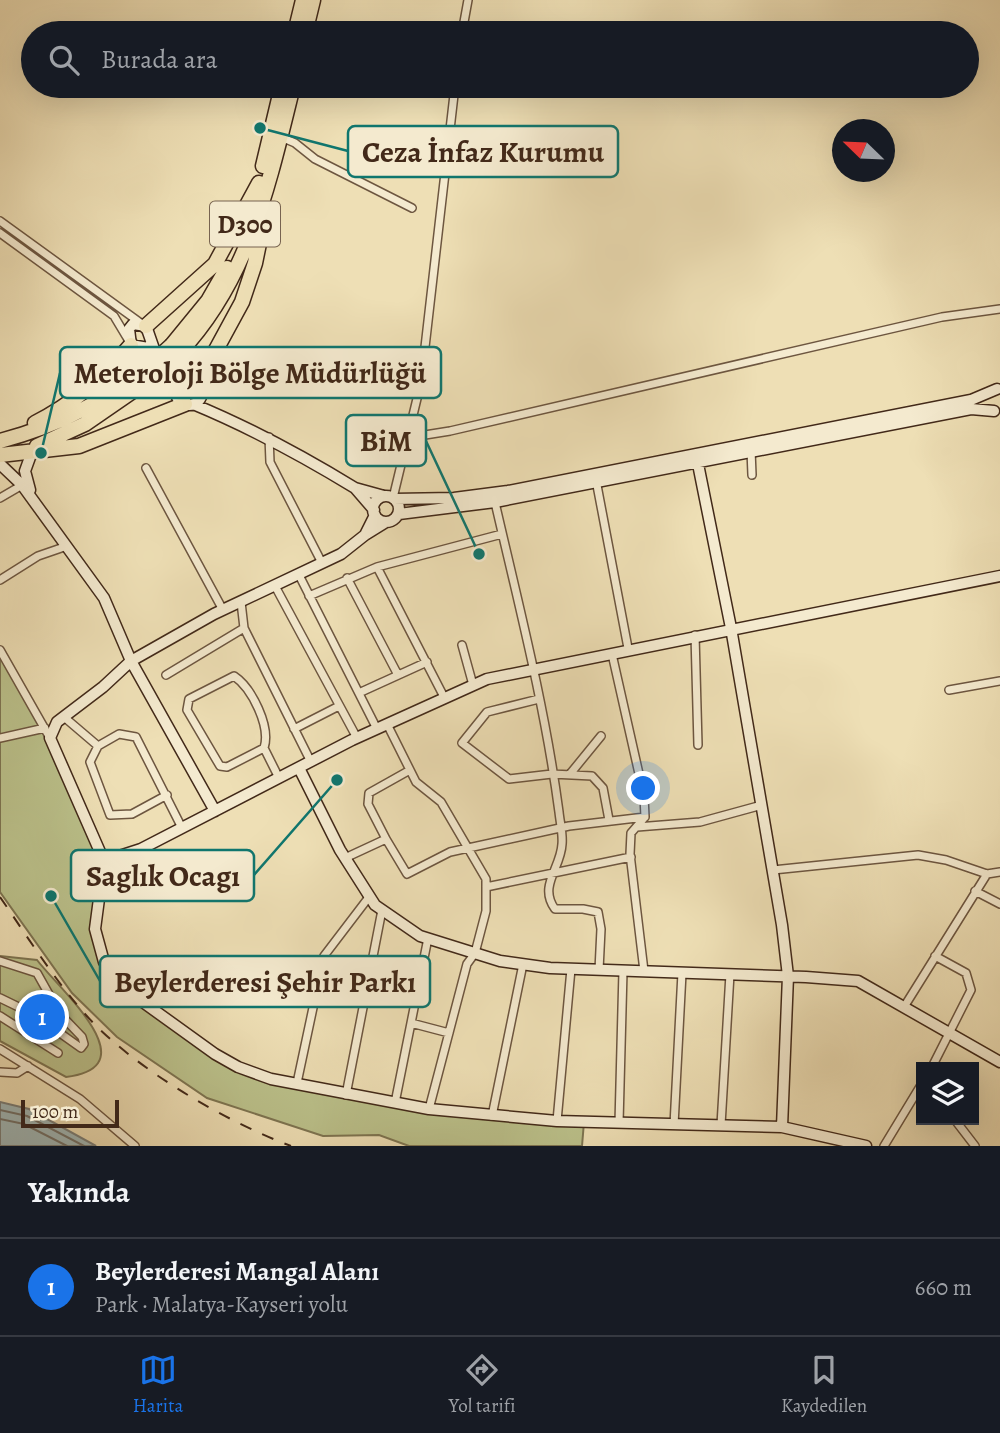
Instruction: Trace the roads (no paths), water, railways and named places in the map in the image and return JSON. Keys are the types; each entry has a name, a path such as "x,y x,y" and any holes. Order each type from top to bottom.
{"highway":[{"path":"298,21 303,0"},
{"path":"308,21 313,0"},
{"name":"D300","path":"0,455 33,449 40,443 85,424 161,370 221,282 239,242 259,183 279,98"},
{"name":"D300","path":"175,349 202,328 230,285 251,237 290,98"},
{"path":"199,389 247,289 255,263 280,137"},
{"path":"146,326 215,264 259,183"},
{"path":"0,440 45,418 83,394 110,370 131,345"},
{"name":"D300","path":"0,440 32,433 83,411 126,384 161,370"},
{"path":"33,449 79,446 189,404"}],"main road":[{"path":"133,324 146,326 154,349 131,345 129,329 133,324"},
{"path":"161,370 181,381 190,379 215,414"},
{"path":"181,381 176,392 178,400 268,436 355,488 390,497 494,497"},
{"path":"997,414 990,400 998,388"},
{"path":"866,1146 782,1127 619,1124 492,1117 346,1095 252,1073 215,1054 140,1000 113,976 101,954 95,929 104,861 48,733 57,722 131,661 223,610 341,554 398,514 595,479 750,447 971,400 998,388"},
{"path":"189,404 199,389"},
{"path":"750,447 971,409 997,414"},
{"path":"24,484 25,471 33,449"},
{"path":"697,458 731,628 773,870 788,976 782,1127"},
{"path":"0,464 24,484 104,598 131,661 215,811"},
{"path":"355,488 374,513 386,522"},
{"path":"365,535 374,513 375,502 390,497"},
{"path":"390,497 399,505 398,514"},
{"path":"104,861 141,849 357,738 473,685 534,668 612,654 628,648 1000,576"},
{"path":"299,768 345,858 369,897 382,910 428,938 523,964 571,969 858,981 1000,1062"}],"street":[{"path":"464,21 468,0"},
{"path":"390,497 421,382 454,98"},
{"path":"280,137 295,143 315,159 412,208"},
{"path":"0,221 146,326"},
{"path":"0,233 114,316 131,345"},
{"path":"407,434 425,435 450,431 942,317 1000,309"},
{"path":"268,436 270,463 322,563"},
{"path":"750,447 752,475"},
{"path":"146,468 223,610"},
{"path":"595,479 628,648"},
{"path":"0,498 24,484"},
{"path":"494,497 534,668 561,830 562,845 547,890 548,900 555,909 598,912 601,929 599,970"},
{"path":"309,596 377,566 502,534"},
{"path":"0,580 38,556 67,546"},
{"path":"377,566 444,697"},
{"path":"299,575 382,727 416,782 441,802 486,879 486,911 475,953 467,964 429,1109"},
{"path":"347,578 398,675"},
{"path":"275,586 357,738"},
{"path":"241,602 244,628 311,762"},
{"path":"166,676 244,628"},
{"path":"695,635 698,745"},
{"path":"462,645 473,685"},
{"path":"0,650 48,733 0,738"},
{"path":"612,654 644,796 645,817 631,832 631,857 644,971"},
{"path":"361,692 427,662"},
{"path":"264,748 227,766 220,765 187,710 189,699 234,676 244,683 264,724 268,736 264,748 279,778"},
{"path":"949,690 1000,681"},
{"path":"539,699 487,712 462,743 509,779 552,774 592,776 603,788 609,820"},
{"path":"294,729 339,706"},
{"path":"64,717 98,746"},
{"path":"167,795 132,814 110,815 90,762 98,746 119,734 136,737 167,795 182,828"},
{"path":"570,774 601,736"},
{"path":"410,770 369,793 368,804 407,874 450,852 609,820 645,817"},
{"path":"637,827 700,822 762,805"},
{"path":"345,858 386,838"},
{"path":"773,870 918,855 946,860 987,874 1000,872"},
{"path":"486,887 631,857"},
{"path":"904,1007 987,874"},
{"path":"537,876 547,890"},
{"path":"975,891 1000,904"},
{"path":"297,1083 324,956 369,897"},
{"path":"346,1095 382,910"},
{"path":"395,1103 428,938"},
{"path":"934,956 966,973 971,990 934,1062"},
{"path":"0,961 37,973 47,995 82,1037 84,1045 81,1048 33,1014 0,998"},
{"path":"492,1117 523,964"},
{"path":"556,1121 571,969"},
{"path":"619,1124 623,971"},
{"path":"674,1125 682,973"},
{"path":"721,1125 730,974"},
{"path":"0,1016 58,1053"},
{"path":"411,1023 449,1033"},
{"path":"0,1049 80,1099 135,1146"},
{"path":"0,1072 17,1073 28,1066"},
{"path":"884,1146 916,1092"},
{"path":"959,1125 975,1146"}],"water":[{"path":"0,1102 29,1109 96,1146 0,1146"}],"railway":[{"path":"0,897 62,986 105,1034 180,1090 237,1122 291,1146"}],"place":[{"name":"Ceza İnfaz Kurumu","path":"260,128"},
{"name":"Meteroloji Bölge Müdürlüğü","path":"41,453"},
{"name":"BiM","path":"479,554"},
{"name":"Saglık Ocagı","path":"337,780"},
{"name":"Beylerderesi Şehir Parkı","path":"51,896"},
{"name":"Beylerderesi Mangal Alanı","path":"42,1017"}]}
